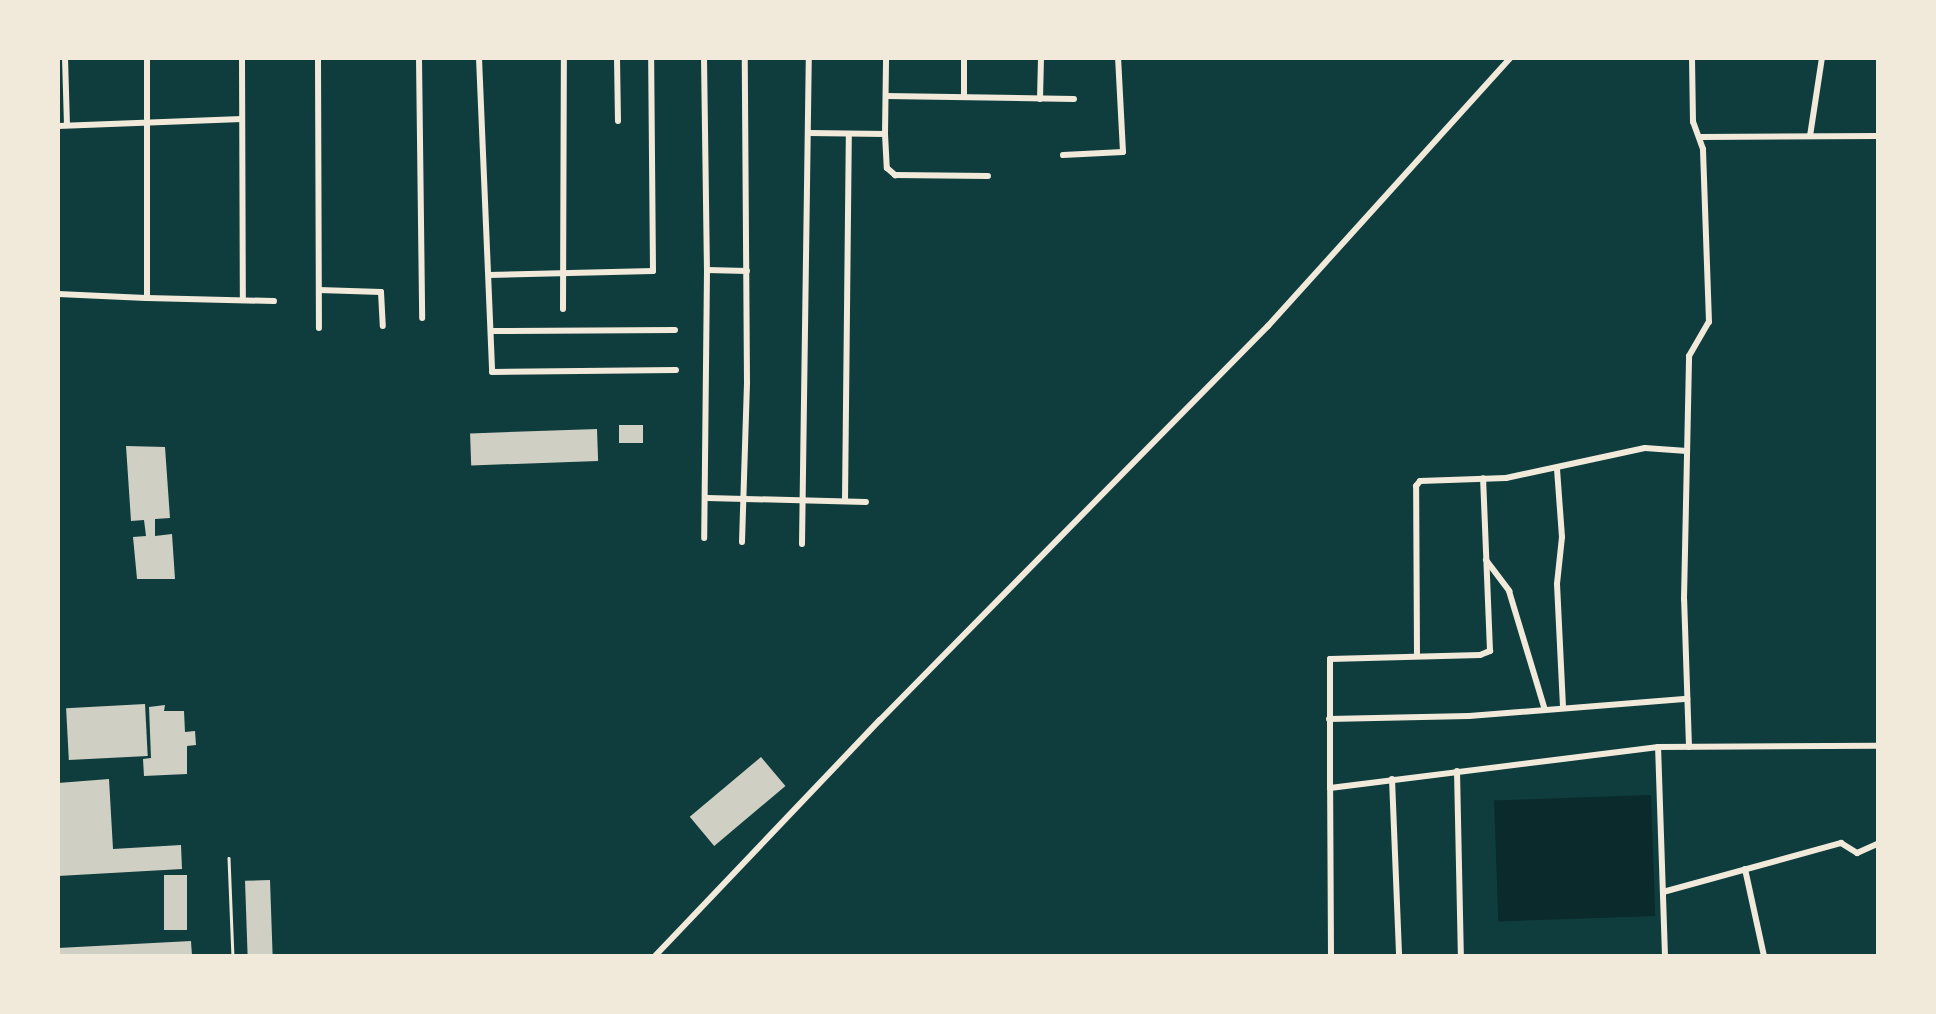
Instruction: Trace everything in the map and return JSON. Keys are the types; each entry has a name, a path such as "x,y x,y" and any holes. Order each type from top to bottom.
{"street":[{"path":"64,58 67,125"},
{"path":"146,298 147,58"},
{"path":"242,58 243,300"},
{"path":"318,58 320,328"},
{"path":"419,58 422,318"},
{"path":"479,58 492,372 676,370"},
{"path":"563,309 564,58"},
{"path":"617,58 618,121"},
{"path":"488,275 653,271 650,58"},
{"path":"704,58 708,270 704,538"},
{"path":"742,542 747,271 745,58"},
{"path":"802,544 808,58"},
{"path":"886,58 884,134 890,173 988,176"},
{"path":"964,58 964,97"},
{"path":"1040,98 1041,58"},
{"path":"1063,155 1123,152 1118,58"},
{"path":"655,956 880,720 1268,326 1510,58"},
{"path":"1689,747 1689,356 1709,322 1701,138 1693,122 1692,58"},
{"path":"1810,136 1822,58"},
{"path":"886,96 1074,99"},
{"path":"58,126 242,119"},
{"path":"808,133 884,134"},
{"path":"846,501 849,134"},
{"path":"1701,138 1878,136"},
{"path":"708,270 747,271"},
{"path":"319,290 381,292 383,326"},
{"path":"58,294 274,301"},
{"path":"490,331 674,330"},
{"path":"1417,655 1416,486 1437,478 1482,478 1557,469 1646,448 1687,450"},
{"path":"1557,469 1562,537 1558,584 1563,708"},
{"path":"1331,956 1330,659 1480,655 1490,651 1482,478"},
{"path":"707,498 866,502"},
{"path":"1486,560 1509,590 1545,710"},
{"path":"1329,719 1545,710 1687,699"},
{"path":"1330,788 1658,747 1878,746"},
{"path":"1658,747 1665,956"},
{"path":"1457,771 1461,956"},
{"path":"1392,779 1399,956"},
{"path":"1663,892 1840,843 1857,854 1877,844"},
{"path":"1746,869 1764,956"}],"lane":[{"path":"228,858 233,956"}],"water":[{"path":"1651,795 1655,916 1498,921 1494,800"}],"building":[{"path":"619,425 643,425 643,443 619,443"},
{"path":"597,429 598,461 471,465 470,433"},
{"path":"126,446 165,447 170,518 155,519 155,536 172,534 175,579 137,579 133,537 146,536 144,520 131,521"},
{"path":"145,704 148,756 69,760 66,708"},
{"path":"165,705 164,711 184,711 185,732 195,731 196,745 187,746 187,774 144,776 143,759 151,758 149,707"},
{"path":"761,757 785,786 714,846 690,817"},
{"path":"109,779 113,849 181,845 182,869 58,876 58,783"},
{"path":"164,875 187,875 187,930 164,930"},
{"path":"270,880 273,956 248,956 245,881"},
{"path":"191,941 192,956 58,956 58,948"}]}
